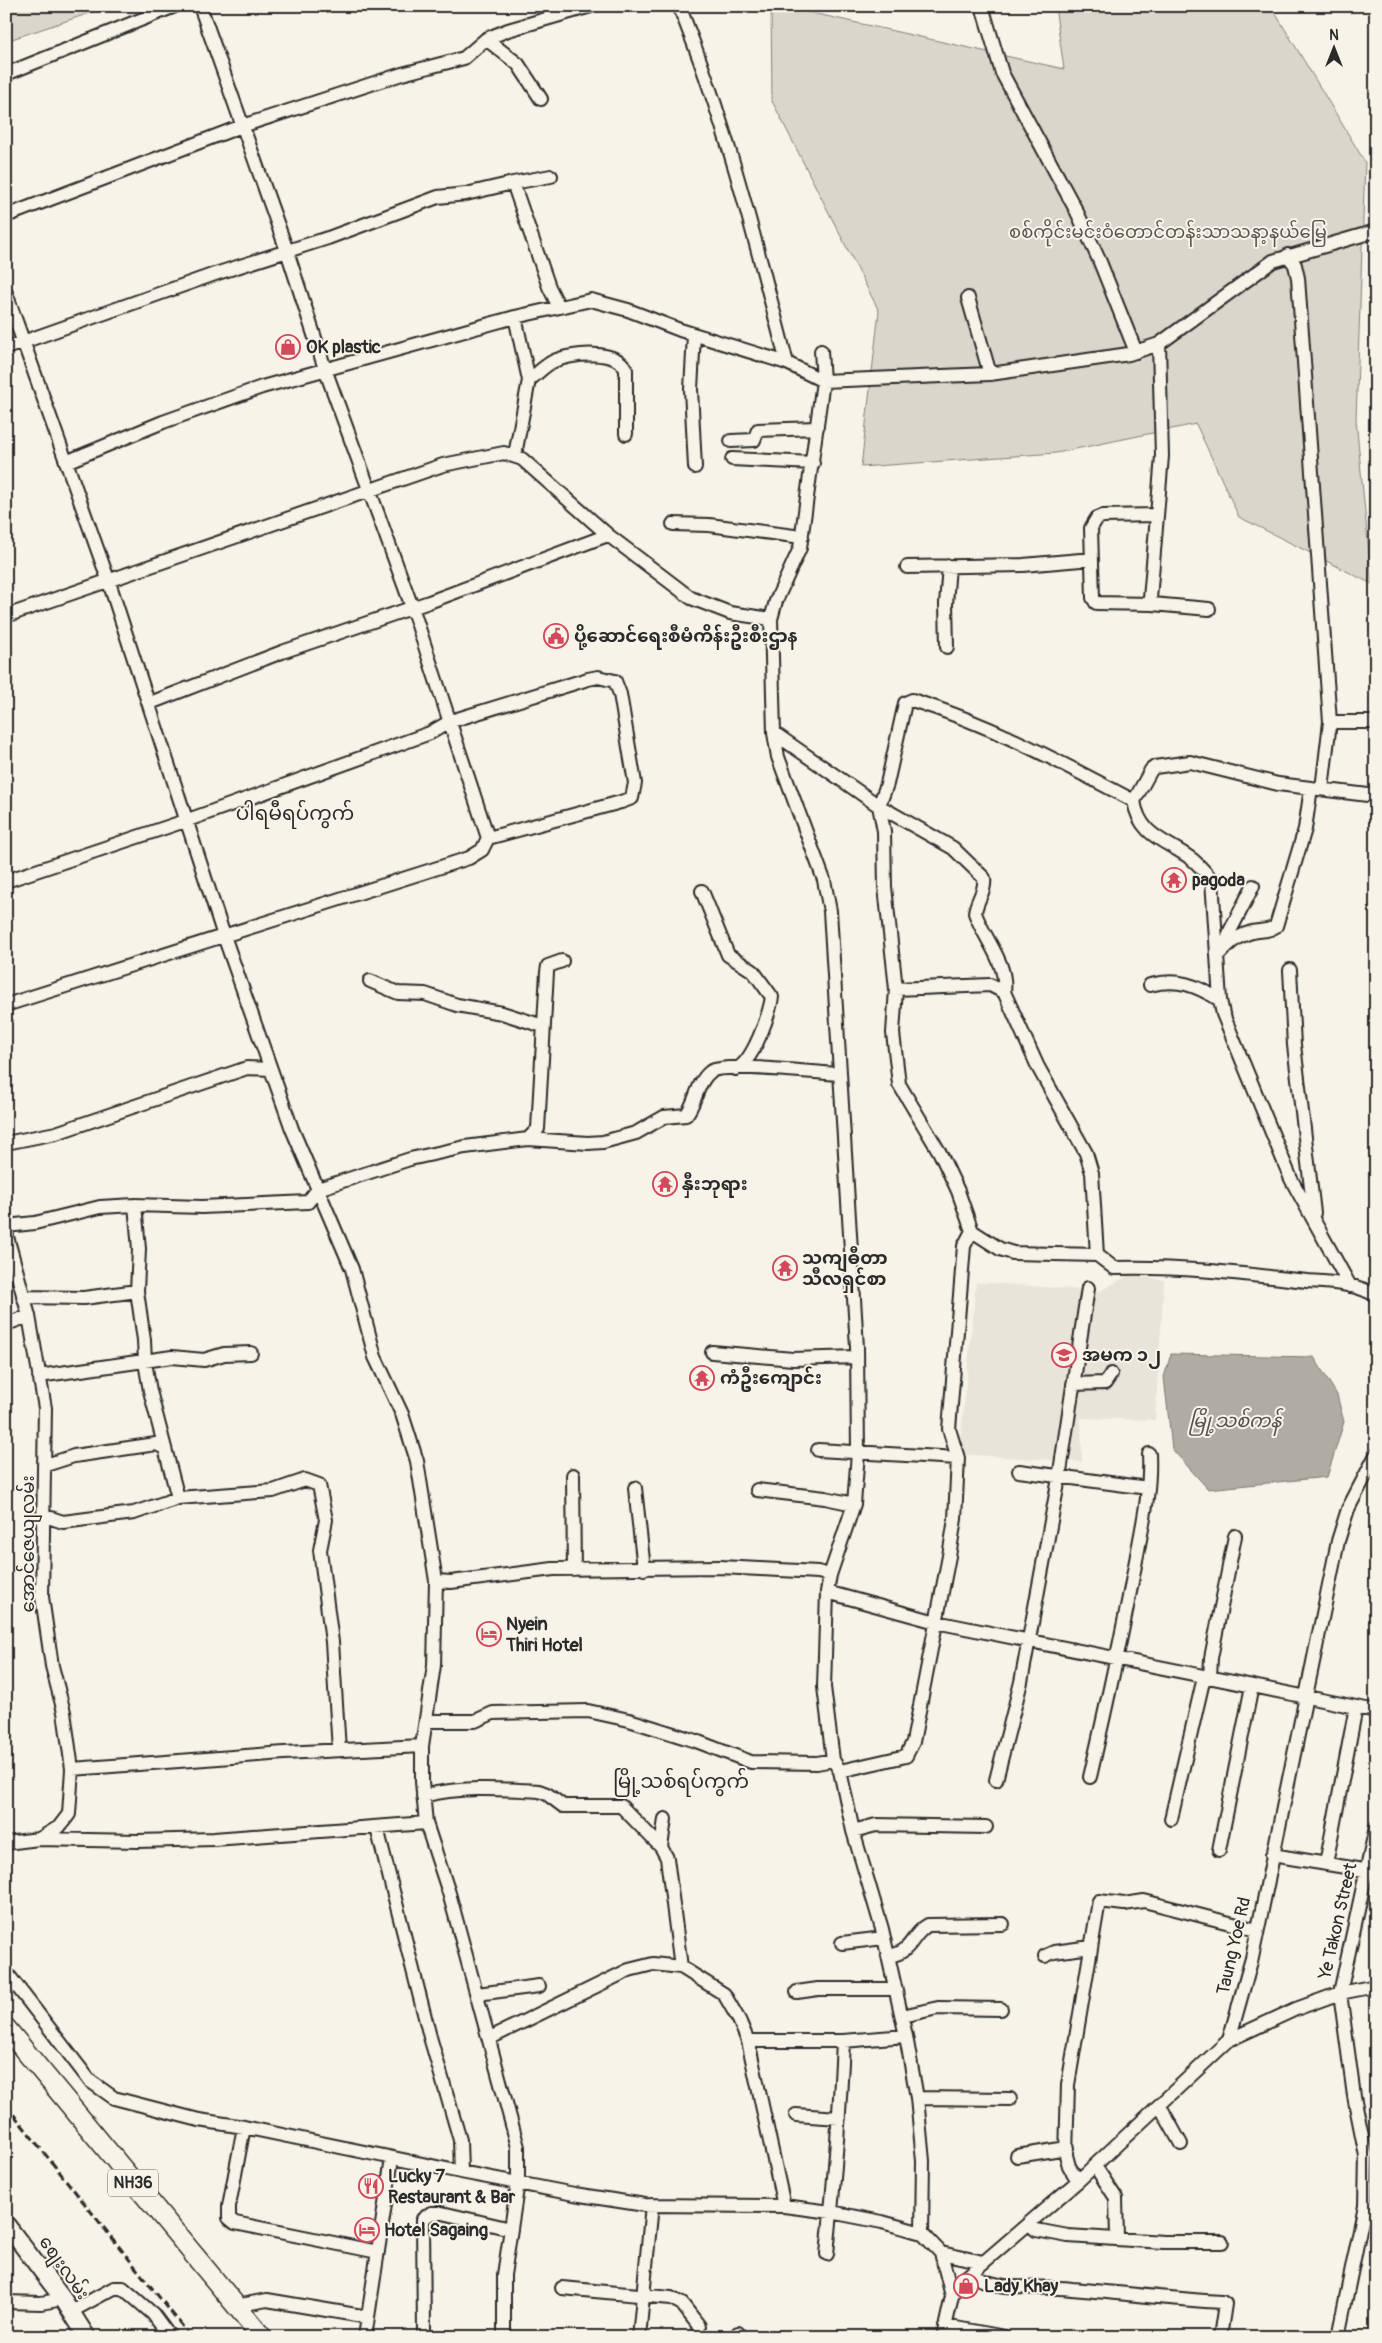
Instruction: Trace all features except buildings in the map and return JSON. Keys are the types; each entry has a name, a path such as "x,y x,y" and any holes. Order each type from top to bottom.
{"highway":[{"name":"NH36","path":"6,2028 262,2337"}],"main road":[{"name":"စျေးလမ်း","path":"6,2224 67,2305 87,2337"}],"street":[{"path":"6,74 175,6"},
{"path":"6,1005 469,858 482,850 488,838 412,607 325,368 287,251 200,6"},
{"path":"6,216 242,126 402,74 464,58 486,39 508,30 591,6"},
{"path":"679,6 700,56 751,222 787,363"},
{"path":"982,6 1002,73 1077,212 1100,262 1136,352"},
{"path":"486,39 518,64 541,99"},
{"path":"6,348 438,197 466,194 551,176"},
{"path":"513,183 549,287 559,307"},
{"path":"66,462 163,422 262,387 325,368 515,317 591,300 628,310 694,335 787,363 823,381 990,374 1136,352 1159,344 1274,261 1288,255 1376,231"},
{"path":"1221,952 1232,940 1250,932 1269,931 1276,926 1316,788 1330,722 1299,293 1295,265 1288,255"},
{"path":"6,293 109,582 150,703 224,936 270,1069 292,1129 352,1269 375,1357 402,1414 418,1461 436,1581 434,1665 422,1746 423,1796 426,1823 449,1893 490,2038 518,2147 518,2182 504,2275 504,2337"},
{"path":"968,298 990,374"},
{"path":"515,317 529,380 515,455"},
{"path":"694,335 691,389 695,467"},
{"path":"1152,604 1150,586 1162,456 1159,344"},
{"path":"821,351 823,381 800,548 776,600 771,619 774,733 778,757 824,880 830,910 857,1357 858,1453 854,1504 826,1592 824,1687 837,1765 853,1831 884,1938 906,2036 916,2098 923,2161 922,2233"},
{"path":"529,380 553,361 568,356 595,355 619,359 626,370 626,434"},
{"path":"731,441 754,440 758,430 817,428"},
{"path":"6,616 109,582 443,465 504,453 515,455 522,459 608,535 691,598 730,614 771,619"},
{"path":"732,459 813,463"},
{"path":"1156,515 1103,516 1097,518 1091,528 1093,598 1096,603 1152,604 1209,609"},
{"path":"673,524 709,525 802,537"},
{"path":"150,703 282,652 412,607 608,535"},
{"path":"907,567 1023,564 1092,559"},
{"path":"947,648 946,604 950,566"},
{"path":"6,881 188,820 430,733 451,722 598,677 615,681 620,694 635,783 632,798 488,838"},
{"path":"1134,801 1028,745 957,714 912,700 905,703 887,784 879,806 884,831 885,887 896,989 893,1033 899,1084 940,1153 961,1199 972,1231 1000,1249 1013,1253 1097,1255 1114,1268 1177,1268 1350,1286 1376,1296"},
{"path":"1330,722 1376,722"},
{"path":"774,733 879,806 953,848 984,878 984,888 976,903 975,913 1003,968 1004,992 1038,1066 1086,1153 1092,1173 1097,1255"},
{"path":"1350,1286 1291,1179 1220,1000 1221,952 1212,880 1193,860 1142,826 1136,814 1134,801 1151,770 1155,767 1190,762 1278,784 1376,796"},
{"path":"1221,952 1253,886"},
{"path":"702,891 728,954 753,971 772,997 769,1014 751,1053 743,1066 736,1069"},
{"path":"528,1139 538,1129 548,966 562,961"},
{"path":"1290,970 1294,1045 1310,1196 1317,1227"},
{"path":"370,981 398,993 425,994 456,1005 502,1012 543,1026"},
{"path":"1150,984 1180,981 1202,988 1220,1000"},
{"path":"896,989 990,985 1004,992"},
{"path":"6,1143 56,1133 247,1068 270,1069"},
{"path":"6,1226 35,1224 100,1207 136,1205 202,1207 308,1202 318,1189 410,1159 496,1141 528,1139 588,1143 603,1142 636,1133 664,1117 686,1116 711,1071 736,1069 840,1074"},
{"path":"136,1205 139,1249 137,1291 145,1362 150,1391 178,1498"},
{"path":"426,1721 475,1721 493,1713 588,1711 629,1720 696,1741 751,1762 837,1765 906,1756 913,1742 952,1537 958,1458 950,1429 964,1246 972,1231"},
{"name":"အောင်ဇေယျလမ်း","path":"6,1233 29,1316 45,1408 46,1465 42,1597 52,1666 64,1712 72,1769 69,1814 59,1827 39,1839 6,1843"},
{"path":"996,1780 1028,1641 1059,1478 1088,1288"},
{"path":"23,1297 84,1298 137,1291"},
{"path":"6,1324 29,1316"},
{"path":"712,1352 793,1358 857,1357"},
{"path":"39,1376 172,1357 204,1360 224,1354 251,1353"},
{"path":"1073,1384 1105,1382 1111,1374"},
{"path":"46,1465 74,1456 156,1444 165,1448"},
{"path":"818,1450 958,1458"},
{"path":"1090,1777 1117,1659 1148,1488 1149,1454"},
{"name":"Taung Yoe Rd","path":"944,2332 952,2296 963,2280 1095,2166 1229,2040 1248,1976 1272,1855 1307,1698 1338,1540 1348,1509 1376,1455"},
{"path":"1019,1471 1059,1478 1148,1488"},
{"path":"573,1475 574,1569"},
{"path":"45,1516 63,1522 134,1513 178,1498 273,1490 305,1480 319,1485 326,1520 320,1550 332,1642 339,1750"},
{"path":"635,1488 644,1570"},
{"path":"757,1490 825,1498 854,1504"},
{"path":"1171,1819 1207,1678 1235,1536"},
{"path":"436,1581 451,1582 553,1569 644,1570 720,1567 818,1572 830,1575"},
{"path":"826,1592 936,1622 1376,1711"},
{"path":"1219,1850 1252,1686"},
{"path":"1326,1864 1356,1707"},
{"path":"72,1769 422,1746"},
{"path":"423,1796 436,1792 489,1788 539,1791 547,1794 563,1806 620,1806 661,1847 668,1862 674,1931 681,1967"},
{"path":"661,1847 665,1820"},
{"path":"39,1839 138,1841 214,1839 426,1823"},
{"path":"853,1831 876,1826 986,1827"},
{"name":"Ye Takon Street","path":"1340,1992 1371,1872 1376,1827"},
{"path":"377,1828 430,2037 460,2140 461,2172"},
{"path":"1272,1855 1371,1872"},
{"path":"1078,2181 1069,2166 1066,2155 1068,2086 1099,1901 1124,1904 1144,1901 1257,1930"},
{"path":"888,1956 904,1952 921,1929 928,1925 1003,1924"},
{"path":"842,1943 884,1938"},
{"path":"1045,1956 1054,1952 1092,1947"},
{"path":"490,2038 629,1970 653,1964 681,1967 724,1994 739,2020 748,2041 784,2206"},
{"path":"6,1972 90,2081 114,2098 199,2120 244,2127 574,2194 652,2205 784,2206 831,2212 922,2233 941,2254 952,2296"},
{"path":"477,1994 539,1986"},
{"path":"1229,2040 1296,2009 1340,1992 1376,1986"},
{"path":"797,1992 818,1989 895,1989"},
{"path":"1338,2337 1365,2205 1366,2176 1365,2148 1354,2096 1340,1992"},
{"path":"902,2016 938,2008 1001,2009"},
{"path":"748,2041 843,2041 906,2036"},
{"path":"827,2254 835,2145 839,2118 843,2041"},
{"path":"916,2098 1010,2099"},
{"path":"1160,2106 1180,2144"},
{"path":"796,2115 839,2118"},
{"path":"244,2127 229,2206 229,2218 235,2223 378,2252"},
{"path":"1017,2156 1067,2148"},
{"path":"365,2337 392,2158"},
{"path":"1095,2166 1116,2198 1117,2238"},
{"path":"1366,2176 1376,2166"},
{"path":"639,2337 652,2205"},
{"path":"426,2337 424,2333 423,2219 430,2213 442,2213 511,2229"},
{"path":"1030,2224 1036,2230 1048,2234 1164,2242 1222,2242"},
{"path":"941,2254 983,2262"},
{"path":"970,2275 987,2284 1012,2288 1070,2288 1222,2302 1224,2304 1224,2313 1220,2337"},
{"path":"6,2302 41,2302 67,2305 114,2288 123,2288 153,2314 170,2337"},
{"path":"562,2288 677,2300 692,2315 699,2326"},
{"path":"236,2306 267,2300 368,2317"},
{"path":"944,2332 1005,2337"}],"shaded area":[{"name":"အမက ၁၂","path":"1131,1274 1164,1280 1155,1420 1081,1418 1082,1462 959,1454 976,1282 1100,1291"}],"green space":[{"path":"6,6 111,6 6,41"},
{"name":"စစ်ကိုင်းမင်းဝံတောင်တန်းသာသနာ့နယ်မြေ","path":"771,6 781,6 1064,69 1055,6 1271,6 1365,162 1356,420 1372,584 1239,517 1196,424 1056,453 861,467 879,311 772,101"}],"water":[{"name":"မြို့သစ်ကန်","path":"1171,1354 1314,1357 1337,1395 1344,1422 1327,1477 1208,1489 1172,1449 1164,1377"}],"railway":[{"path":"6,2105 191,2337"}],"place":[{"name":"OK plastic","path":"288,347"},
{"name":"ပို့ဆောင်ရေးစီမံကိန်းဦးစီးဌာန","path":"556,636"},
{"name":"pagoda","path":"1174,880"},
{"name":"နှီးဘုရား","path":"665,1184"},
{"name":"သကျဓီတာ သီလရှင်စာ","path":"785,1268"},
{"name":"အမက ၁၂","path":"1064,1355"},
{"name":"ကံဦးကျောင်း","path":"702,1378"},
{"name":"Nyein Thiri Hotel","path":"489,1634"},
{"name":"Lucky 7 Restaurant & Bar","path":"371,2186"},
{"name":"Hotel Sagaing","path":"367,2230"},
{"name":"Lady Khay","path":"966,2286"}],"district":[{"name":"ပါရမီရပ်ကွက်","path":"295,813"},
{"name":"မြို့သစ်ရပ်ကွက်","path":"681,1781"}]}
